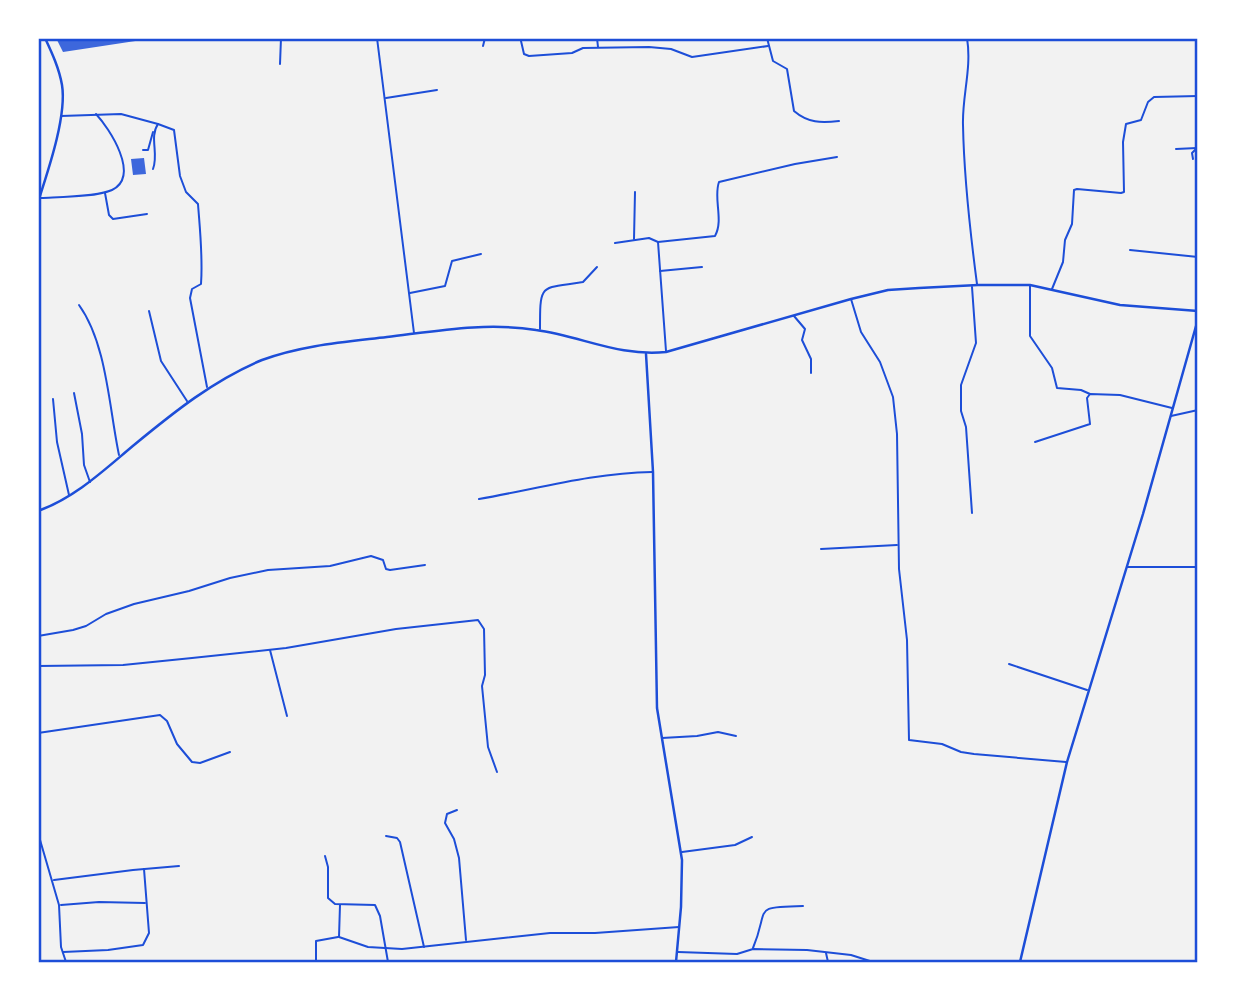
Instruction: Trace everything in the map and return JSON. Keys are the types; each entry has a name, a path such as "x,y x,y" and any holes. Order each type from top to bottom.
{"street":[{"path":"45,38 61,80 63,100 39,200 105,192 116,187 121,181 123,166 119,149 108,127 96,114"},
{"path":"280,64 281,38"},
{"path":"377,38 414,333"},
{"path":"483,46 485,38"},
{"path":"597,38 598,48"},
{"path":"767,38 773,61 787,69 793,111 816,122 839,121"},
{"path":"967,38 970,62 964,107 963,143 971,240 978,285"},
{"path":"521,41 523,53 528,56 572,53 580,48 655,47 671,49 692,57 768,46"},
{"path":"385,98 437,90"},
{"path":"1052,289 1063,262 1065,240 1072,224 1074,190 1123,193 1126,189 1123,142 1126,124 1141,120 1148,102 1154,97 1198,96"},
{"path":"61,116 131,115 174,130 180,176 187,194 198,204 203,261 201,284 192,289 190,298 208,388"},
{"path":"143,150 148,150 151,135 158,124"},
{"path":"153,169 156,156 154,132"},
{"path":"1176,149 1197,148"},
{"path":"1193,159 1192,153 1197,148"},
{"path":"615,243 715,236 719,228 719,182 838,157"},
{"path":"38,176 45,177"},
{"path":"105,192 109,215 113,219 147,214"},
{"path":"634,240 635,192"},
{"path":"658,242 666,352"},
{"path":"1130,250 1198,257"},
{"path":"410,294 445,286 452,261 481,254"},
{"path":"540,330 541,296 545,288 583,282 597,267"},
{"path":"659,271 702,267"},
{"path":"38,511 90,482 208,388 255,364 289,351 330,343 490,326 540,330 630,353 646,354 666,352 888,290 978,285 1030,285 1120,306 1198,311"},
{"path":"1030,285 1030,335 1052,368 1057,388 1081,390 1090,394 1120,395 1173,408"},
{"path":"972,286 976,343 961,385 961,411 966,427 972,513"},
{"path":"851,299 861,332 880,362 892,397 897,434 898,545 907,649 909,740 942,744 974,754 1067,762"},
{"path":"79,305 87,318 102,360 120,457"},
{"path":"149,311 162,361 188,402"},
{"path":"793,315 805,329 802,340 811,359 811,373"},
{"path":"1020,962 1067,762 1198,319"},
{"path":"646,354 653,472 654,672 661,738 681,853 680,927 676,962"},
{"path":"75,393 84,465 90,482"},
{"path":"1035,442 1090,424 1087,398 1090,394"},
{"path":"53,399 57,442 69,496"},
{"path":"1170,416 1198,410"},
{"path":"479,499 616,472 653,472"},
{"path":"821,549 898,545"},
{"path":"38,636 86,626 106,614 134,604 268,570 330,566 371,556 383,561 390,570 425,565"},
{"path":"1126,567 1198,567"},
{"path":"38,666 123,664 270,649 396,629 478,620 484,629 485,675 482,686 488,747 497,772"},
{"path":"270,649 288,716"},
{"path":"1009,664 1088,690"},
{"path":"38,733 160,715 167,721 177,744 192,762 230,752"},
{"path":"661,738 718,732 736,736"},
{"path":"457,810 447,814 445,822 454,839 459,858 466,941"},
{"path":"38,833 60,905 66,962"},
{"path":"386,836 397,838 400,842 424,948"},
{"path":"681,853 743,844 751,837"},
{"path":"325,856 328,867 328,898 340,905 375,905 380,916 388,962"},
{"path":"53,881 178,866"},
{"path":"63,952 143,945 149,933 144,869"},
{"path":"60,905 145,903"},
{"path":"339,937 340,905"},
{"path":"752,949 765,910 776,906 803,906"},
{"path":"316,962 316,941 339,937 368,947 424,948 550,933 680,927"},
{"path":"677,952 737,954 752,949 826,952 851,955 873,962 899,962"},
{"path":"826,952 828,962"}],"building":[{"path":"56,38 141,38 142,40 63,52"},
{"path":"144,158 146,174 133,175 131,159"}]}
